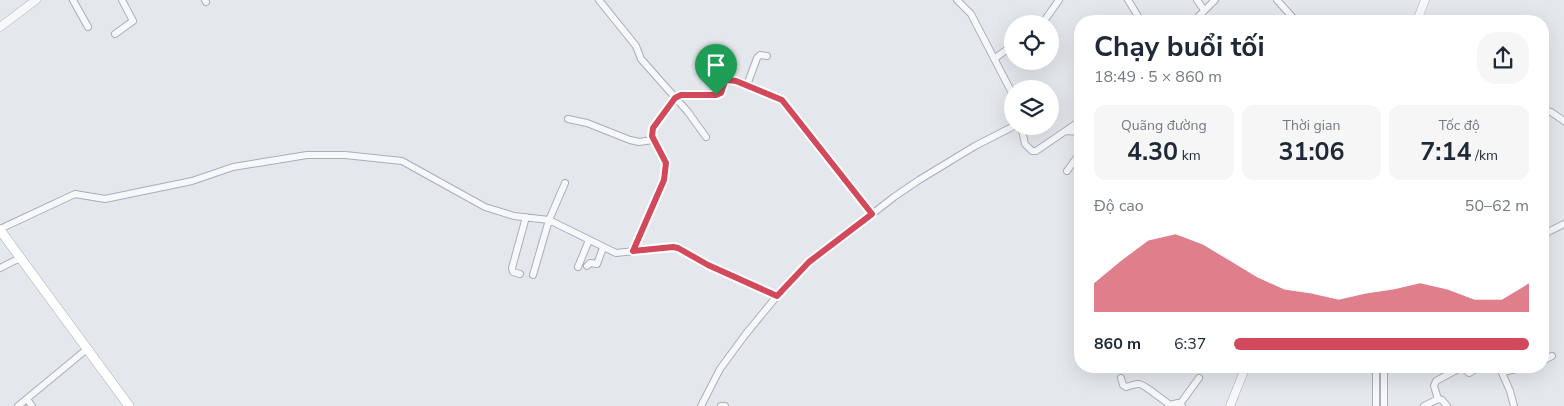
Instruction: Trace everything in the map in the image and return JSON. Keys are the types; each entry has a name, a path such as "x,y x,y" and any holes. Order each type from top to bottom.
{"main road":[{"path":"0,230 129,406"}],"street":[{"path":"0,27 36,0"},
{"path":"73,0 88,27"},
{"path":"115,34 132,21 122,0"},
{"path":"599,0 636,46 641,59 706,137"},
{"path":"957,0 971,14 1006,80"},
{"path":"1048,15 1059,0"},
{"path":"1128,0 1137,15"},
{"path":"1197,0 1204,10"},
{"path":"1199,15 1215,0"},
{"path":"1277,0 1291,15"},
{"path":"1419,15 1425,0"},
{"path":"995,58 1004,52"},
{"path":"747,86 757,58 760,55 767,56"},
{"path":"633,251 664,180 667,168 665,158 653,140 653,128 675,98 688,93 716,95 721,93 725,81 728,80 736,81 782,100 872,214"},
{"path":"1549,111 1564,121"},
{"path":"568,119 587,123 630,140 639,142 653,140"},
{"path":"1023,135 1025,144 1032,151 1074,124"},
{"path":"701,406 720,369 745,335 777,296 809,262 922,178 1004,131"},
{"path":"1064,132 1074,132"},
{"path":"0,230 75,194 105,199 192,181 233,167 307,155 344,155 402,161 485,207 514,216 549,220 603,248 620,254 633,251 678,248 708,265 777,296"},
{"path":"1067,171 1074,161"},
{"path":"533,275 549,220 565,183"},
{"path":"520,274 514,272 512,268 526,218"},
{"path":"1549,232 1564,224"},
{"path":"578,267 589,240"},
{"path":"588,266 590,263 597,264 603,248"},
{"path":"0,268 20,258"},
{"path":"18,406 87,349"},
{"path":"1230,406 1244,373"},
{"path":"1376,373 1376,406"},
{"path":"1384,373 1384,406"},
{"path":"1447,406 1438,398 1434,386 1436,380 1450,373"},
{"path":"1502,373 1514,406"},
{"path":"1122,378 1126,387 1139,383 1170,405 1181,405 1199,378"},
{"path":"1424,406 1438,398"},
{"path":"27,399 32,406"},
{"path":"720,406 725,406"}],"route":[{"path":"728,80 736,81 782,100 872,214 809,262 777,296 708,265 678,248 633,251 664,180 667,168 665,158 653,140 653,128 675,98 688,93 716,95 721,93 725,81 728,80"}]}
